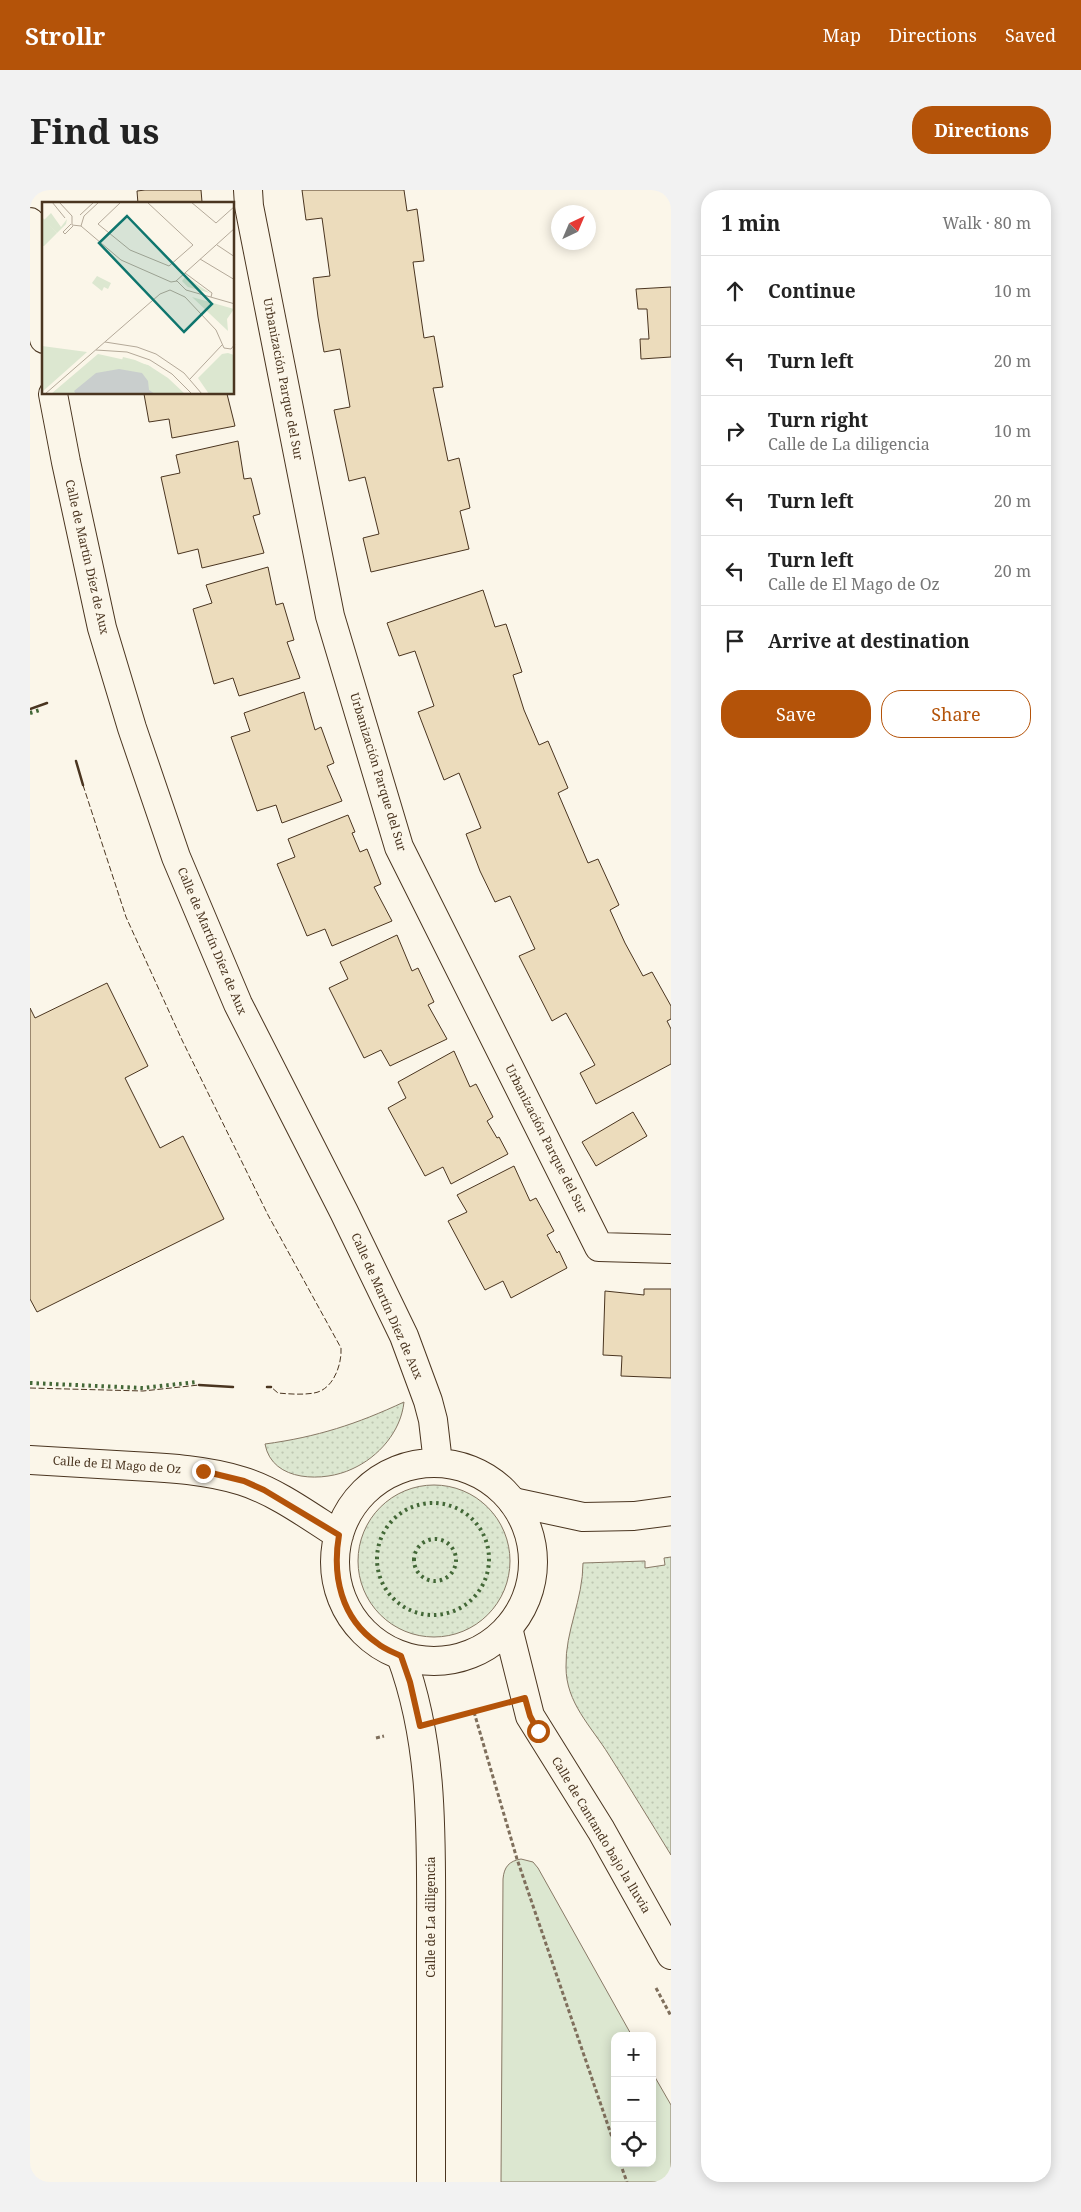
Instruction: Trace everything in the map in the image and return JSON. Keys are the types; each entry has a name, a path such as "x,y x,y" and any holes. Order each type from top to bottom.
{"street":[{"name":"Urbanización Parque del Sur","path":"248,190 249,206 330,616 399,847 600,1247 671,1249"},
{"path":"30,222 38,307 42,328"},
{"name":"Calle de Martín Díez de Aux","path":"54,395 66,462 102,628 132,728 176,857 238,1004 344,1212 404,1336 428,1401 433,1420 438,1463"},
{"name":"Calle de El Mago de Oz","path":"30,1460 172,1468 222,1475 244,1481 264,1490 339,1535"},
{"path":"438,1463 453,1464 472,1470 499,1488 513,1502 528,1531 532,1568 530,1588 522,1606 508,1628 492,1642 466,1656 435,1660 401,1656 377,1644 357,1625 344,1604 337,1580 336,1554 339,1535 351,1507 361,1494 382,1477 408,1466 438,1463"},
{"path":"513,1502 583,1517 634,1516 671,1512"},
{"name":"Calle de Cantando bajo la lluvia","path":"508,1628 530,1716 591,1814 671,1955"},
{"name":"Calle de La diligencia","path":"401,1656 410,1682 420,1726 429,1789 432,1842 431,2182"}],"path":[{"path":"376,1738 525,1698"},
{"path":"474,1712 518,1859 611,2134"},
{"path":"621,2167 627,2182"}],"green space":[{"path":"404,1402 402,1413 393,1433 380,1450 362,1464 341,1473 314,1477 288,1472 278,1466 270,1457 265,1444 302,1438 336,1429"},
{"path":"434,1485 463,1491 488,1507 504,1532 510,1561 504,1590 488,1615 463,1631 434,1637 405,1631 380,1615 364,1590 358,1561 364,1532 380,1507 405,1491"},
{"path":"671,1557 671,1855 575,1703 567,1680 566,1654 580,1590 583,1563 645,1561 645,1568 665,1565 664,1558"},
{"path":"521,1859 533,1862 538,1868 630,2032 611,2032 611,2167 656,2167 656,2079 671,2105 671,2182 501,2182 503,1879 508,1865 513,1861"}],"building":[{"path":"201,190 202,202 138,202 137,191"},
{"path":"302,190 404,190 407,211 417,209 424,261 413,262 424,338 434,336 443,387 433,388 448,461 459,458 470,508 460,511 469,549 371,572 363,538 379,534 365,477 349,481 334,410 350,407 340,349 324,352 318,317 313,278 330,276 322,218 306,220"},
{"path":"671,287 671,357 641,359 640,339 649,339 647,309 638,309 636,289"},
{"path":"144,395 227,395 235,426 172,438 169,419 149,422"},
{"path":"238,441 244,479 251,478 260,514 253,516 264,553 202,568 198,549 178,554 161,477 180,473 176,455"},
{"path":"268,567 276,605 283,603 294,640 287,642 300,678 239,696 233,678 214,684 193,609 212,603 206,585"},
{"path":"483,590 495,627 506,624 522,672 513,675 524,710 539,745 548,741 568,788 558,793 588,863 598,859 619,905 610,910 625,943 643,976 652,972 671,1006 671,1019 667,1021 671,1029 671,1064 596,1104 580,1073 595,1065 566,1013 552,1021 519,956 535,949 510,896 495,902 480,871 466,834 481,828 459,773 444,780 418,712 434,706 415,651 399,656 387,623"},
{"path":"304,692 315,730 321,727 334,763 327,766 342,801 282,823 276,805 257,811 231,737 250,731 244,713"},
{"path":"348,815 355,832 352,833 360,852 367,849 381,884 374,887 392,921 332,946 325,929 307,936 277,864 295,857 288,839"},
{"path":"397,935 412,971 418,968 434,1002 428,1005 447,1039 390,1066 381,1050 364,1058 329,988 348,979 340,962"},
{"path":"107,983 148,1066 125,1078 160,1148 183,1136 224,1219 37,1312 30,1299 30,1008 35,1018"},
{"path":"454,1051 470,1087 476,1084 493,1117 487,1121 497,1138 499,1137 508,1154 451,1184 443,1167 425,1176 388,1108 406,1098 398,1082"},
{"path":"633,1112 647,1136 596,1166 582,1142"},
{"path":"514,1166 530,1201 536,1198 554,1231 547,1235 557,1253 559,1251 567,1268 511,1298 503,1281 485,1290 448,1221 467,1212 457,1195"},
{"path":"644,1289 671,1289 671,1378 621,1376 622,1356 603,1355 605,1291 644,1295"}],"hedge":[{"path":"30,713 40,710"},
{"path":"30,1383 143,1388 196,1382"},
{"path":"433,1503 455,1507 473,1519 485,1537 489,1559 485,1581 473,1599 455,1611 433,1615 411,1611 393,1599 381,1581 377,1559 381,1537 393,1519 411,1507 433,1503"},
{"path":"431,1539 439,1539 450,1545 456,1560 450,1575 439,1581 431,1581 420,1575 414,1564 414,1556 420,1545 431,1539"}],"fence":[{"path":"83,785 126,917 182,1040 268,1215 341,1348 340,1362 335,1376 321,1391 305,1394 278,1393 271,1387"},
{"path":"30,1388 143,1391 199,1385"}],"wall":[{"path":"30,709 47,703"},
{"path":"76,761 83,785"},
{"path":"199,1385 233,1387"}],"route":[{"path":"203,1471 244,1481 264,1490 339,1535 336,1554 337,1580 344,1604 357,1625 377,1644 401,1656 416,1702 420,1726 525,1698 530,1716 538,1731"}]}
